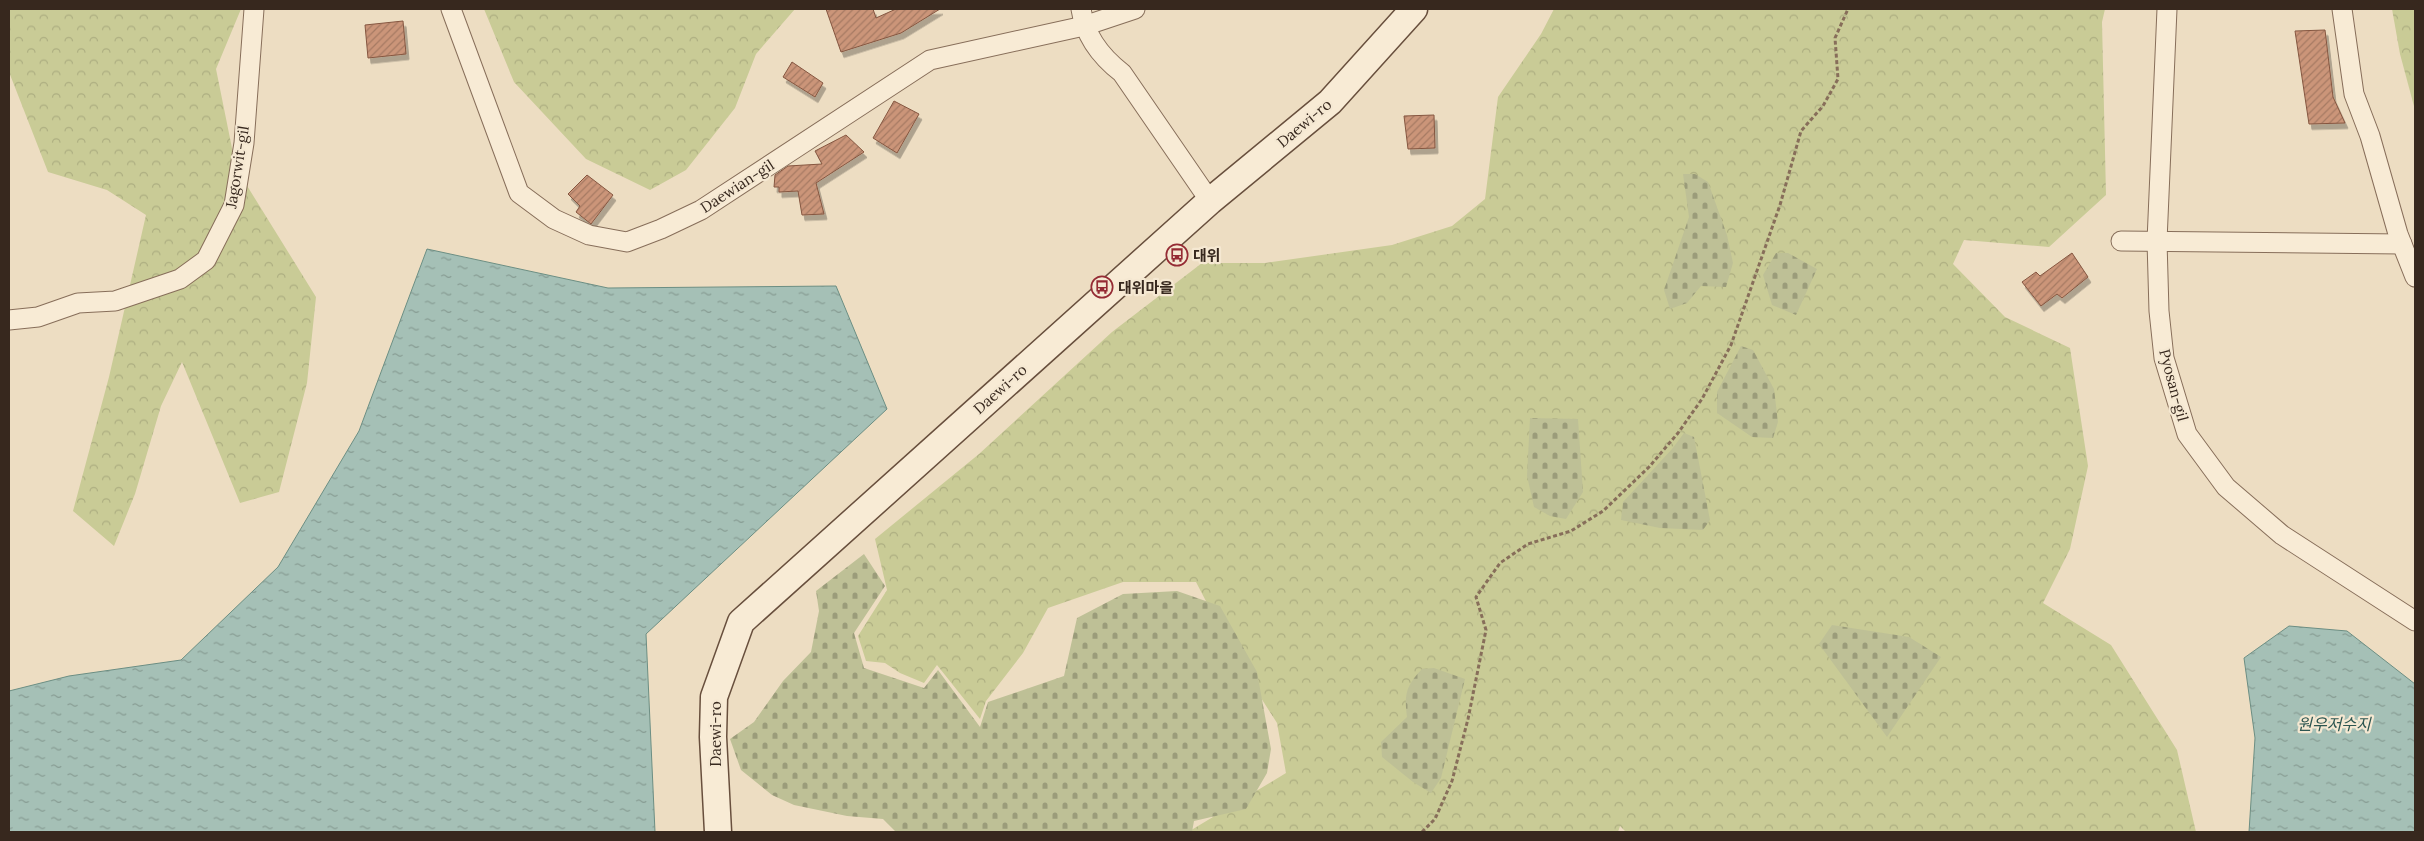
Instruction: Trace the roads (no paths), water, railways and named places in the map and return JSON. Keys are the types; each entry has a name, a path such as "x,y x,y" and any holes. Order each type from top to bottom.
{"main road":[{"name":"Daewi-ro","path":"718,832 713,737 714,697 741,622 1210,201 1330,102 1414,9"}],"street":[{"name":"Jagorwit-gil","path":"9,320 38,317 78,303 115,300 180,279 206,260 234,205 244,143 254,9"},
{"name":"Daewian-gil","path":"451,9 519,193 554,219 571,227 589,235 627,242 661,229 701,210 930,60 1082,17 1134,9"},
{"name":"Pyosan-gil","path":"2167,9 2157,241 2159,311 2164,358 2187,434 2226,487 2282,535 2415,621"},
{"path":"2342,9 2354,94 2370,136 2402,244 2415,277"},
{"path":"1082,17 1103,58 1122,73 1210,201"},
{"path":"2122,241 2402,244"}],"water":[{"path":"427,249 608,288 836,286 887,409 646,634 655,832 9,832 9,691 69,676 181,660 278,567 359,431"},
{"name":"원우저수지","path":"2289,626 2347,631 2415,684 2415,832 2249,832 2255,738 2244,658"}],"place":[{"name":"대위","path":"1177,255"},
{"name":"대위마을","path":"1102,287"}]}
